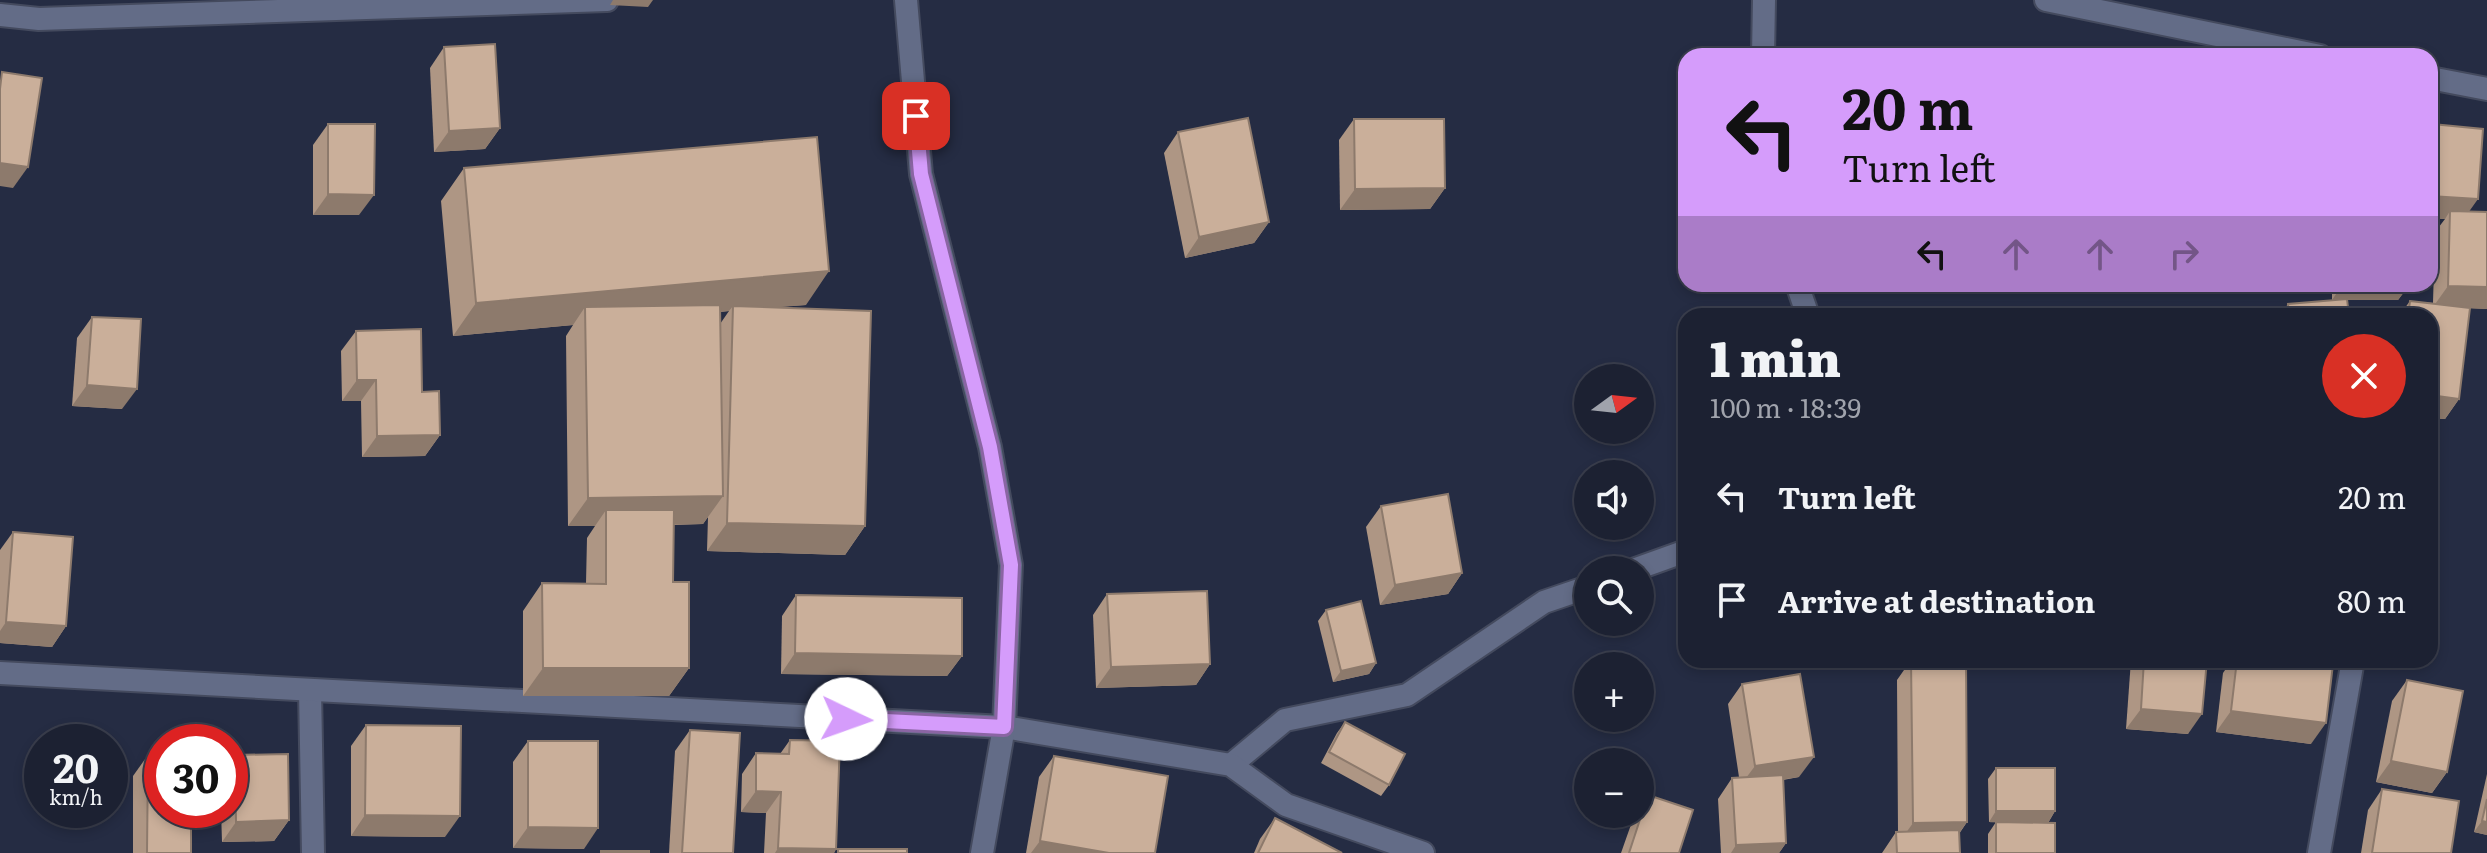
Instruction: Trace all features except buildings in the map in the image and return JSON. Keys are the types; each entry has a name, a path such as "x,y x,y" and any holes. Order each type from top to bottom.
{"street":[{"path":"0,15 39,19 607,0"},
{"path":"906,0 921,174 990,447 1011,565 1004,727 982,853"},
{"path":"1763,48 1764,0"},
{"path":"2046,0 2281,48"},
{"path":"2438,80 2487,89"},
{"path":"1654,562 1678,554"},
{"path":"1231,765 1285,720 1407,695 1544,602 1574,592"},
{"path":"2319,853 2352,668"},
{"path":"0,673 1004,727 1231,765 1286,805 1423,853"},
{"path":"310,690 313,853"}],"route":[{"path":"846,719 1004,727 1011,565 990,447 921,174 916,116"}]}
